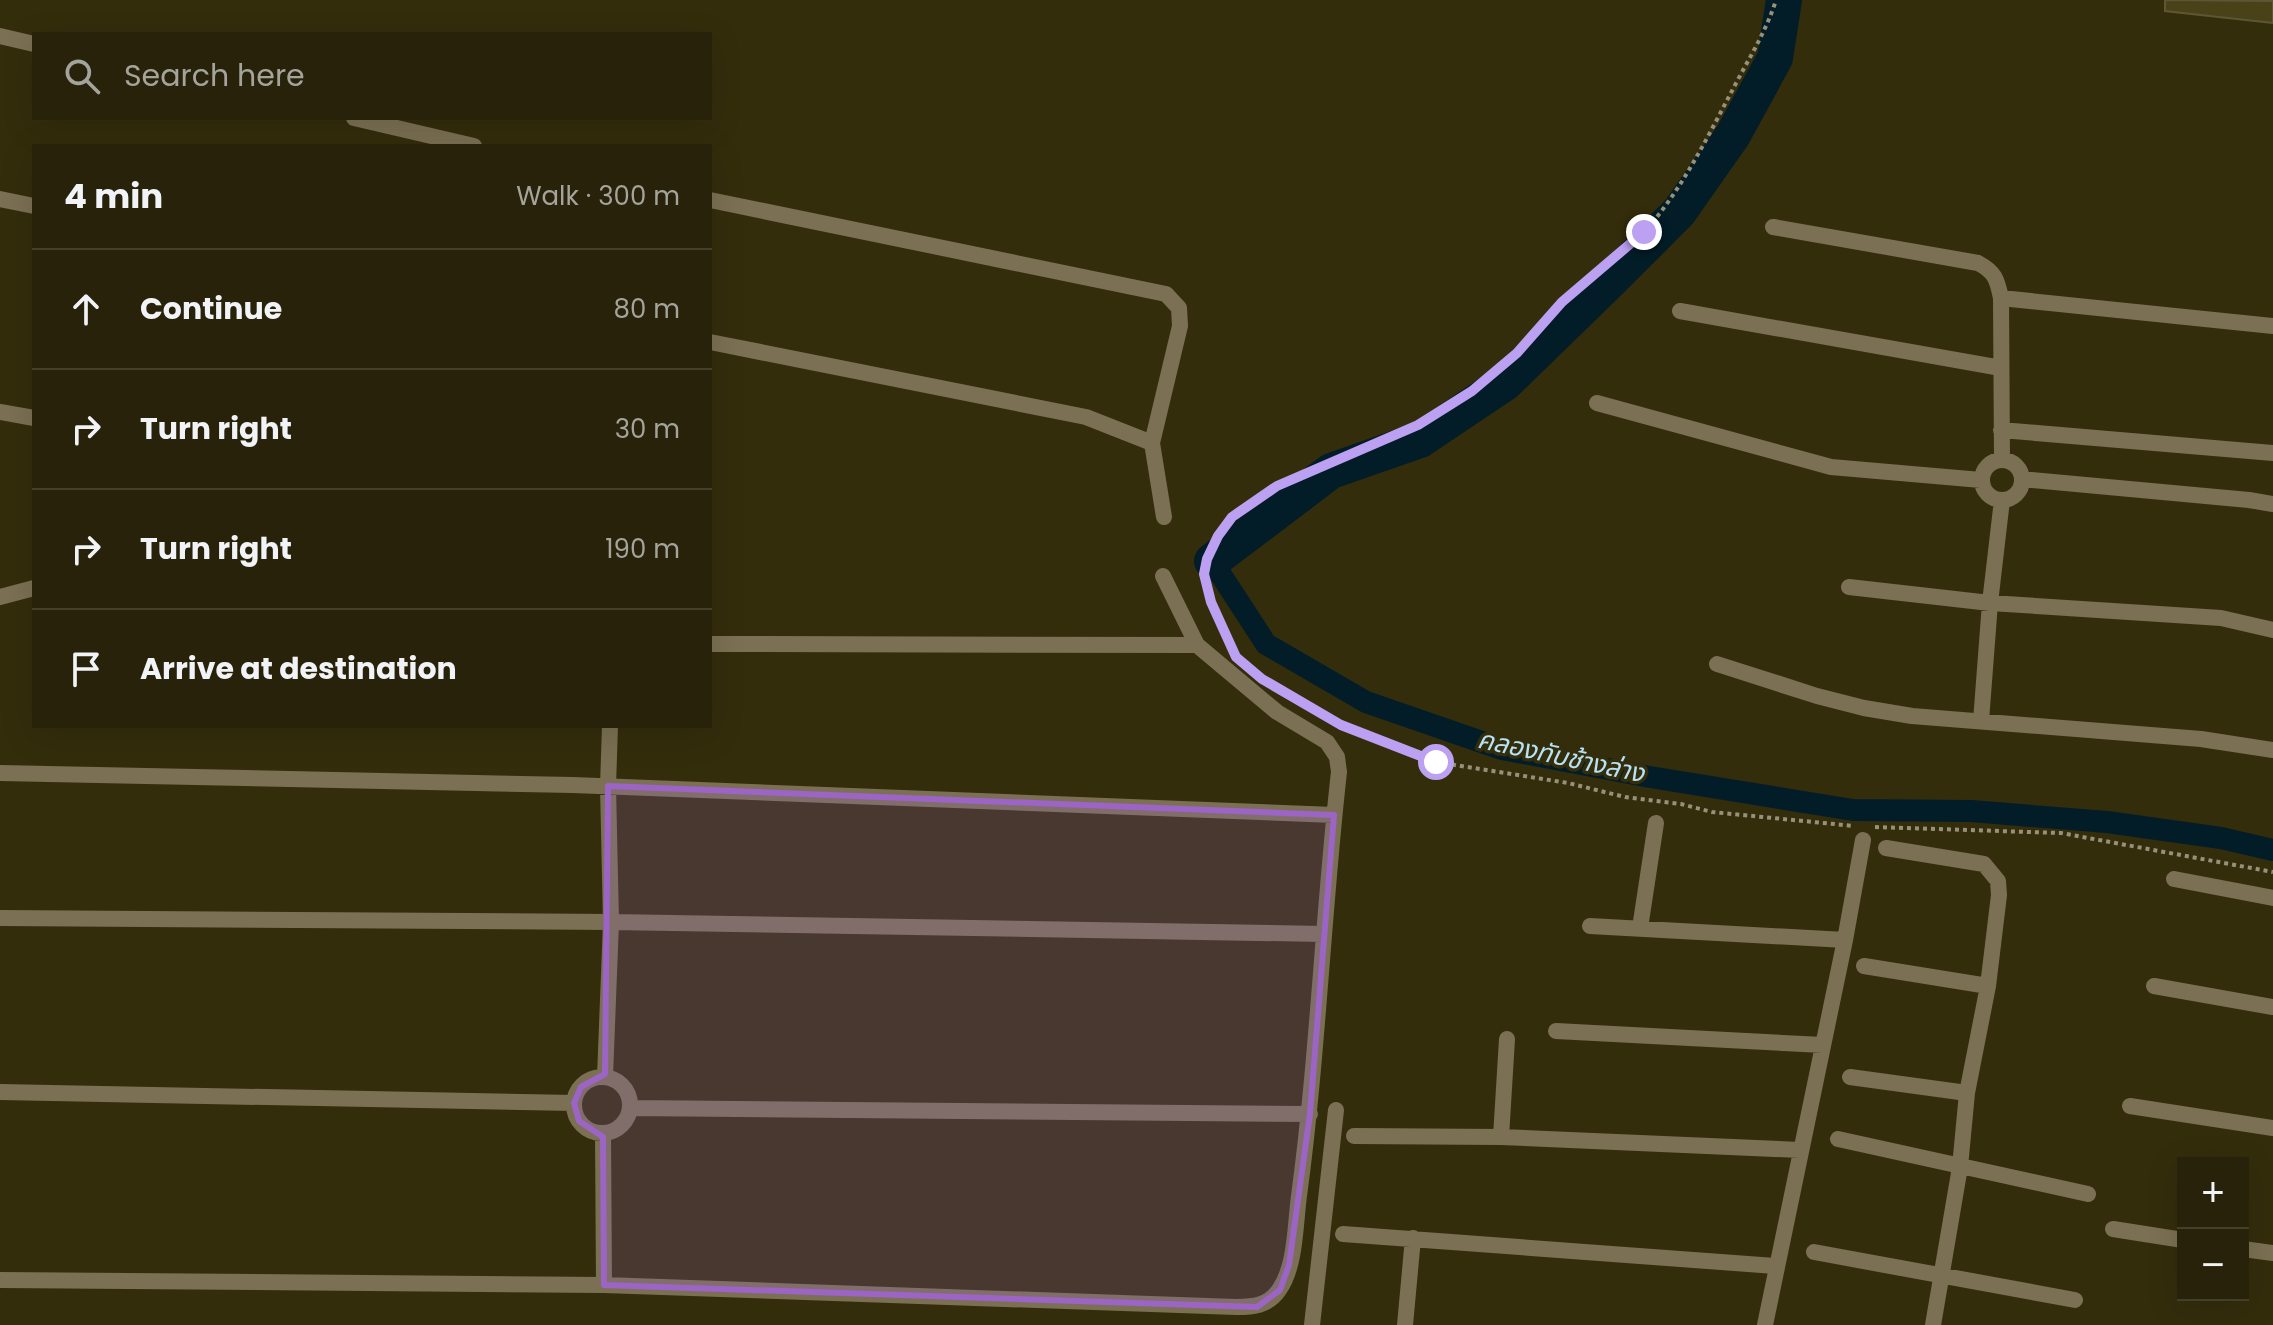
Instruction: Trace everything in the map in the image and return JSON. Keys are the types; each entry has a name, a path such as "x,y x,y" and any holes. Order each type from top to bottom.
{"street":[{"path":"0,36 32,44"},
{"path":"363,120 465,144"},
{"path":"0,199 32,206"},
{"path":"712,200 1166,294 1179,308 1180,326 1152,443 1164,517"},
{"path":"1773,227 1978,263 1992,270 2001,298 2002,459"},
{"path":"2001,298 2273,326"},
{"path":"1680,311 2001,368"},
{"path":"712,342 1086,417 1152,443"},
{"path":"1597,403 1831,467 1981,480"},
{"path":"0,412 32,418"},
{"path":"2001,430 2273,453"},
{"path":"2002,459 2016,465 2022,479 2016,494 2002,500 1987,494 1981,480 1987,465 2002,459"},
{"path":"2022,479 2273,504"},
{"path":"1981,721 2002,500"},
{"path":"0,1280 604,1285 1257,1307 1270,1300 1280,1290 1289,1265 1310,1114 1339,772 1337,757 1327,742 1277,712 1197,645 1163,576"},
{"path":"1849,587 1990,603 2206,617 2273,630"},
{"path":"0,597 32,589"},
{"path":"712,644 1197,645"},
{"path":"1717,664 1817,696 1912,716 2201,739 2273,750"},
{"path":"605,1077 611,922 610,728"},
{"path":"0,773 608,786 1334,815"},
{"path":"1640,928 1656,823"},
{"path":"1765,1325 1845,940 1863,831"},
{"path":"1886,848 1984,864 1998,881 1988,986 1967,1093 1960,1167 1933,1325"},
{"path":"2174,879 2273,898"},
{"path":"0,918 611,922 1324,934"},
{"path":"1590,926 1845,940"},
{"path":"1864,966 1988,986"},
{"path":"2154,986 2273,1007"},
{"path":"1556,1031 1823,1045"},
{"path":"1501,1137 1507,1039"},
{"path":"605,1077 614,1079 627,1091 631,1108 629,1116 619,1128 603,1133 585,1128 575,1112 574,1103 581,1087 588,1081 605,1077"},
{"path":"1850,1077 1967,1093"},
{"path":"0,1092 574,1103"},
{"path":"2130,1106 2273,1128"},
{"path":"631,1108 1310,1114"},
{"path":"1312,1325 1336,1110"},
{"path":"603,1133 604,1285"},
{"path":"1354,1136 1501,1137 1800,1150"},
{"path":"1838,1139 2088,1194"},
{"path":"2113,1229 2177,1239"},
{"path":"1343,1234 1775,1266"},
{"path":"1405,1325 1413,1238"},
{"path":"2249,1250 2273,1253"},
{"path":"1814,1252 2075,1300"}],"path":[{"path":"1236,657 1215,614 1204,574 1218,536 1232,517 1277,486 1418,425 1497,373 1546,317 1601,266 1644,232 1667,204 1756,49 1776,0"},
{"path":"1275,687 1341,725 1436,762 1568,783 1625,797 1681,804 1712,812 1863,831 2061,833 2273,872"}],"highlighted area":[{"path":"608,786 1334,815 1310,1114 1289,1265 1280,1290 1257,1307 604,1285 603,1137 579,1121 574,1103 581,1087 605,1074"}],"building":[{"path":"2165,0 2273,1 2273,23 2165,11"}],"waterway":[{"name":"คลองทับช้างล่าง","path":"1212,561 1331,471 1420,440 1505,383 1614,277 1679,212 1733,135 1775,58 1784,0"},
{"name":"คลองทับช้างล่าง","path":"1212,561 1266,644 1366,702 1502,749 1853,810 1971,811 2107,822 2221,838 2273,850"}],"route":[{"path":"1436,762 1341,725 1262,679 1236,657 1211,602 1204,574 1207,559 1232,517 1277,486 1418,425 1497,373 1546,317 1601,266 1644,232"}]}
